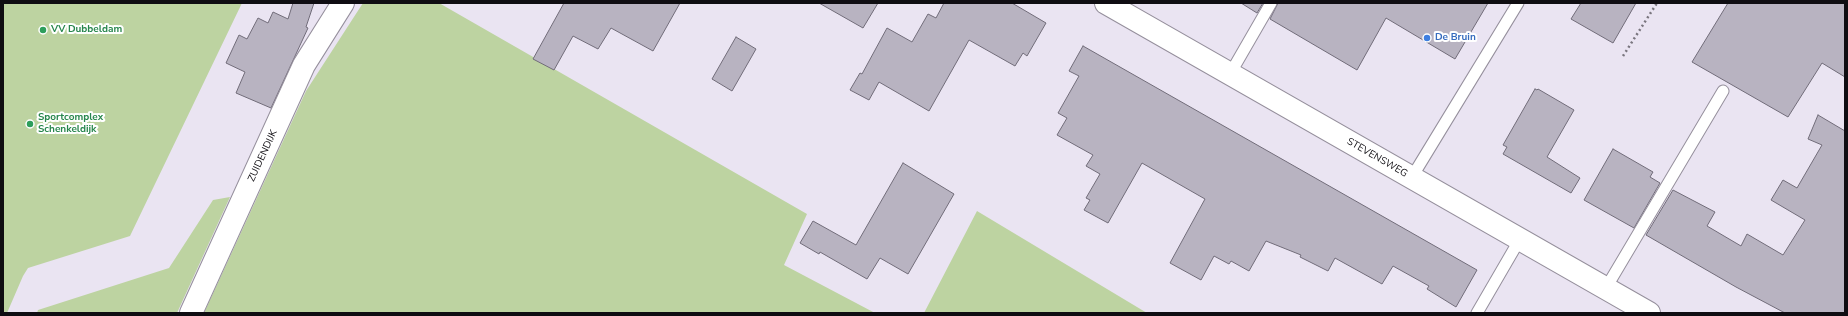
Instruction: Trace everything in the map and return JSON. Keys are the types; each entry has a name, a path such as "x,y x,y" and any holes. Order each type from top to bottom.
{"street":[{"name":"ZUIDENDIJK","path":"191,313 304,65 343,3"},
{"name":"STEVENSWEG","path":"1106,3 1649,313"}],"lane":[{"path":"1230,74 1271,3"},
{"path":"1412,177 1518,3"},
{"path":"1606,288 1723,91"},
{"path":"1477,313 1520,238"}],"path":[{"path":"1623,56 1657,3"}],"green space":[{"path":"3,3 242,3 130,236 28,268 7,313 3,313"},
{"path":"363,3 439,3 807,214 784,265 875,313 204,313 306,91"},
{"path":"230,197 177,313 37,313 38,310 169,268 213,200"},
{"path":"977,211 1147,313 924,313"}],"building":[{"path":"293,3 314,3 306,27 308,28 271,108 236,93 245,72 226,63 239,35 247,39 258,18 268,23 273,12 288,19"},
{"path":"564,3 680,3 653,51 611,28 598,49 573,36 554,70 533,59"},
{"path":"819,3 878,3 863,28"},
{"path":"944,3 1012,3 1046,23 1027,56 1023,53 1015,66 969,40 929,111 879,82 869,100 850,90 860,73 862,74 887,28 912,42 928,14 936,18"},
{"path":"1241,3 1263,3 1257,13"},
{"path":"1278,3 1488,3 1455,59 1386,18 1357,70 1270,19"},
{"path":"1581,3 1636,3 1613,43 1571,19"},
{"path":"1728,3 1845,3 1845,77 1822,63 1788,117 1692,62"},
{"path":"736,37 756,49 732,91 712,79"},
{"path":"1083,46 1477,270 1456,307 1427,289 1429,286 1393,266 1382,284 1335,258 1328,271 1300,257 1301,255 1266,241 1249,271 1231,261 1229,264 1214,256 1201,280 1170,263 1205,199 1142,163 1108,223 1084,210 1090,200 1086,198 1100,174 1086,166 1093,155 1057,135 1067,118 1058,113 1079,76 1069,71"},
{"path":"1535,89 1538,89 1574,110 1547,157 1580,178 1571,193 1503,154 1507,147 1503,145"},
{"path":"1818,115 1845,131 1845,313 1785,313 1736,287 1646,235 1673,190 1715,212 1707,226 1741,246 1747,234 1783,255 1805,220 1771,200 1783,180 1797,188 1822,145 1808,139"},
{"path":"1613,149 1653,172 1650,177 1660,183 1634,228 1584,200"},
{"path":"903,163 954,194 908,274 880,258 867,279 820,252 819,254 800,243 813,221 856,245"}],"place":[{"name":"VV Dubbeldam","path":"43,30"},
{"name":"De Bruin","path":"1427,38"},
{"name":"Sportcomplex Schenkeldijk","path":"30,124"}]}
